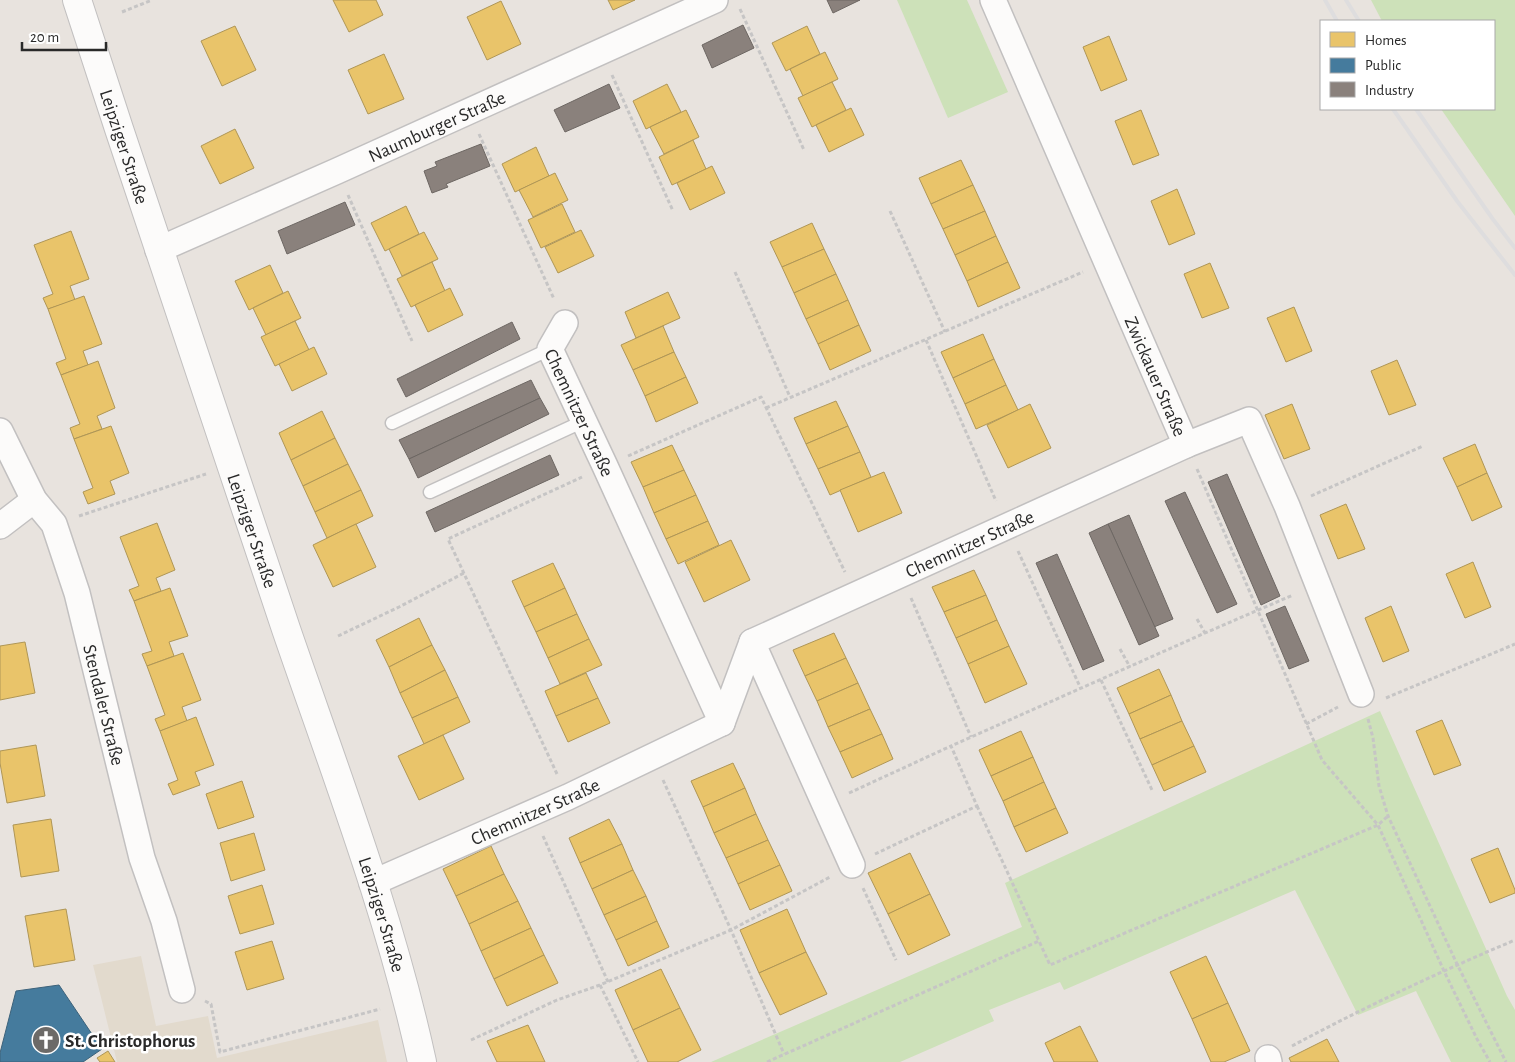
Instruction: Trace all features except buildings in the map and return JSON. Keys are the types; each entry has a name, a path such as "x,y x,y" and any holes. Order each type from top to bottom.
{"main road":[{"name":"Leipziger Straße","path":"77,0 158,250 372,883 409,1001 422,1062"}],"street":[{"name":"Naumburger Straße","path":"158,250 715,0"},
{"name":"Zwickauer Straße","path":"993,0 1186,445 1249,420 1319,584 1361,694"},
{"name":"Chemnitzer Straße","path":"372,883 568,797 722,723 550,350 565,323"},
{"name":"Stendaler Straße","path":"0,431 34,500 54,524 77,593 142,858 164,921 182,990"},
{"name":"Chemnitzer Straße","path":"752,642 1186,445"},
{"path":"0,526 34,500"},
{"path":"722,723 752,642"},
{"path":"752,642 852,865"}],"lane":[{"path":"392,423 550,350"},
{"path":"430,492 584,421"}],"path":[{"path":"122,12 152,0"},
{"path":"736,0 804,150"},
{"path":"601,51 673,211"},
{"path":"468,111 565,323"},
{"path":"337,171 412,341"},
{"path":"890,212 945,332"},
{"path":"766,408 1106,262"},
{"path":"735,272 790,397"},
{"path":"551,762 448,539 760,397 856,595"},
{"path":"1186,445 1322,760 1378,825 1444,971 1490,1062"},
{"path":"1287,506 1423,446"},
{"path":"54,524 231,466"},
{"path":"338,636 414,600 464,573"},
{"path":"901,574 971,737"},
{"path":"824,804 1205,633 1319,584"},
{"path":"1197,618 1205,633"},
{"path":"1361,694 1378,702 1515,644"},
{"path":"1120,649 1130,667"},
{"path":"1101,680 1152,790"},
{"path":"1306,724 1361,694"},
{"path":"1361,694 1373,738 1379,786 1388,816 1457,964 1506,1062"},
{"path":"951,746 1050,965 1378,825 1388,816"},
{"path":"652,756 731,930 784,1054"},
{"path":"471,1040 557,1000 600,986 731,930 852,865 977,806"},
{"path":"552,858 608,982"},
{"path":"852,865 896,960"},
{"path":"1269,1060 1348,1016 1457,964 1515,940"},
{"path":"767,1062 1039,941"},
{"path":"600,986 638,1062"},
{"path":"182,990 211,1004 220,1052 409,1001"}],"shaded area":[{"path":"141,956 156,1026 208,1016 217,1058 378,1020 387,1062 117,1062 93,965"}],"green space":[{"path":"897,0 967,0 1008,92 948,118"},
{"path":"1371,0 1515,0 1515,216 1442,110 1495,110 1495,20 1381,20"},
{"path":"1380,711 1507,996 1515,1010 1515,1062 1451,1062 1416,991 1358,1015 1295,890 1064,990 1060,982 989,1010 994,1021 900,1062 711,1062 1022,927 1005,883"}],"railway":[{"path":"1325,0 1336,20"},
{"path":"1346,0 1358,20"},
{"path":"1394,110 1457,201 1515,275"},
{"path":"1417,110 1515,248"}],"place":[{"name":"St. Christophorus","path":"46,1040"}]}
